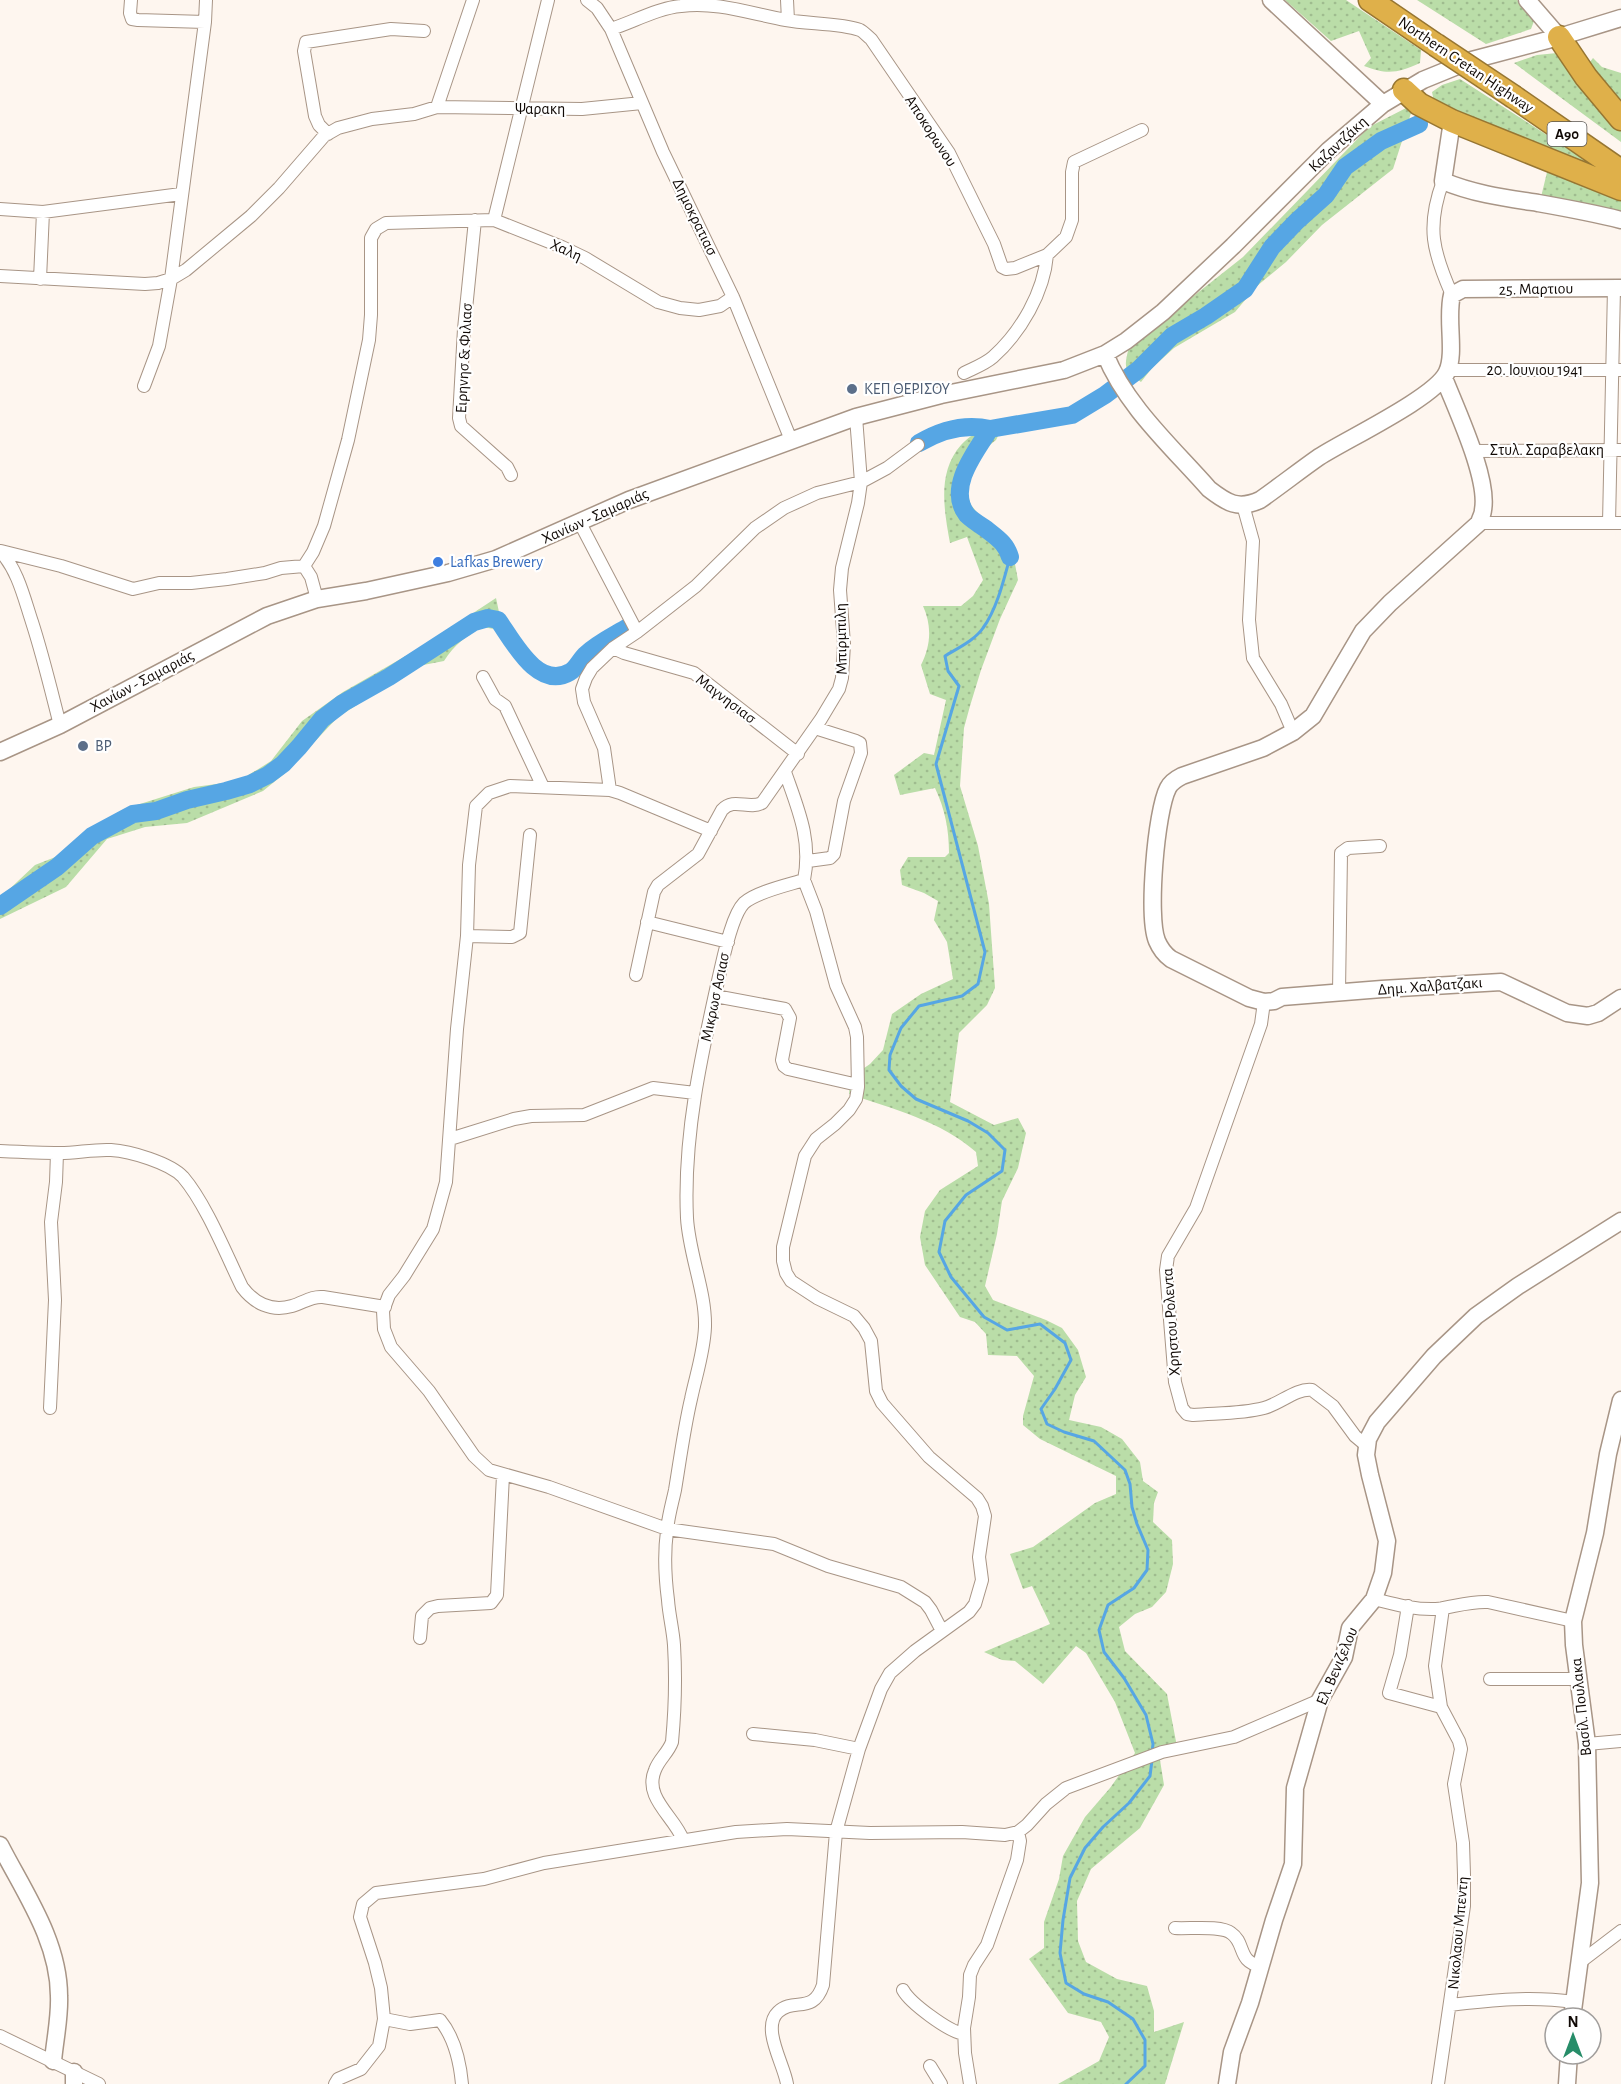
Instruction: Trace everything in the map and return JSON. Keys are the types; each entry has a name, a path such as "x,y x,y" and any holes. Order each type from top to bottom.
{"highway":[{"name":"Northern Cretan Highway","path":"1370,0 1440,39 1517,92 1621,171"},
{"name":"Northern Cretan Highway","path":"1396,0 1440,39"},
{"path":"1559,38 1621,119"},
{"path":"1404,90 1419,104 1452,121 1621,189"},
{"name":"Northern Cretan Highway","path":"1517,92 1621,153"}],"main road":[{"path":"1271,0 1383,104"},
{"path":"1527,0 1559,38"},
{"name":"Καζαντζάκη","path":"1105,354 1163,312 1329,150 1383,104 1404,90 1472,60 1559,38 1621,18"},
{"path":"1452,121 1443,181 1485,195 1621,220"},
{"name":"25. Μαρτιου","path":"1452,295 1463,289 1617,288"},
{"path":"1105,354 1113,374 1139,410 1209,489 1221,499 1235,505 1250,505 1320,457 1407,406 1446,374 1450,361 1449,307 1452,295"},
{"name":"Χανίων - Σαμαριάς","path":"0,752 60,725 267,616 317,599 448,573 496,559 629,500 856,417 941,395 1064,370 1105,354"},
{"path":"1264,1002 1249,998 1171,959 1157,942 1154,930 1154,856 1164,799 1172,782 1182,776 1263,748 1293,732 1313,716 1363,631 1390,603 1479,523 1484,508 1481,481 1446,374"},
{"name":"Δημ. Χαλβατζακι","path":"1264,1002 1282,997 1339,992 1501,982 1567,1013 1588,1016 1598,1013 1621,998"},
{"path":"1367,1446 1377,1422 1434,1356 1476,1316 1518,1286 1621,1221"},
{"name":"Βασίλ. Πουλακα","path":"1574,2006 1590,1883 1587,1744 1573,1621 1595,1533 1608,1454 1621,1400"},
{"name":"Ελ. Βενιζελου","path":"1227,2084 1232,2052 1250,2003 1293,1864 1295,1788 1320,1700 1344,1657 1350,1628 1374,1599 1383,1573 1387,1541 1370,1475 1366,1455 1367,1446"},
{"path":"0,1845 53,1954 59,1995 52,2061"},
{"path":"1566,2084 1568,2066"}],"street":[{"path":"131,0 132,19 205,22"},
{"path":"144,386 159,346 171,279 206,0"},
{"path":"437,107 473,0"},
{"path":"494,220 548,0"},
{"name":"Δημοκρατιασ","path":"587,0 597,8 611,29 642,103 733,297 791,440"},
{"path":"787,0 788,20"},
{"name":"Αποκορωνου","path":"611,29 666,9 697,4 862,31 871,39 949,153 994,244 1002,267 1006,269 1015,268 1047,255 1066,237 1072,220 1074,162 1142,130"},
{"path":"0,276 145,284 171,279 186,270 251,216 328,134 319,125 315,116 304,51 306,42 391,28 424,31"},
{"name":"Ψαρακη","path":"328,134 338,128 372,119 414,114 437,107 582,109 642,103"},
{"path":"1443,181 1433,220 1433,241 1438,262 1452,295"},
{"path":"0,209 43,212 181,194"},
{"path":"40,279 43,212"},
{"name":"Ειρηνησ & Φιλιασ","path":"475,220 464,330 459,418 461,426 507,467 511,475"},
{"name":"Χαλη","path":"304,566 324,526 348,440 369,340 371,238 376,230 386,223 494,220 585,258 658,302 699,310 720,306 733,297"},
{"path":"964,373 992,359 1014,332 1037,298 1046,269 1047,255"},
{"path":"1479,523 1615,523 1617,288"},
{"name":"20. Ιουνιου 1941","path":"1446,374 1616,370"},
{"name":"Μπιρμπιλη","path":"711,831 727,804 735,802 756,806 762,803 798,754 839,689 844,644 840,590 842,568 861,482 856,417"},
{"path":"610,790 604,748 584,702 582,689 592,668 613,648 638,632 696,586 755,528 784,508 817,493 861,482 887,468 918,445"},
{"name":"Στυλ. Σαραβελακη","path":"1473,451 1616,450"},
{"path":"1243,505 1253,542 1249,620 1253,658 1281,704 1293,732"},
{"path":"580,522 638,632"},
{"path":"0,551 61,566 133,589 159,583 191,583 227,579 281,568 304,566 311,577 317,599"},
{"path":"0,551 8,560 24,595 40,645 60,725"},
{"name":"Μαγνησιασ","path":"613,648 694,673 798,754"},
{"path":"483,677 495,699 505,706 543,787"},
{"path":"808,861 830,858 834,854 844,801 861,753 860,743 815,728"},
{"path":"785,772 802,819 808,861 804,880 816,911 836,985 855,1027 858,1085 856,1099 849,1110 836,1124 816,1139 805,1156 783,1247 786,1273 791,1281 817,1298 854,1316 864,1328 871,1341 876,1391 882,1403 929,1457 977,1498 985,1516 979,1557 982,1580 980,1590 969,1612 915,1651 890,1673 881,1689 859,1749 836,1832 824,1985 814,2001 779,2010 772,2020 775,2047 786,2075 787,2084"},
{"path":"636,975 654,892 658,885 698,854 711,831 610,790 510,786 497,789 482,798 476,806 472,822 467,936 457,1029 446,1182 433,1229 404,1276 389,1295 385,1307 384,1329 391,1347 429,1391 480,1462 489,1470 549,1487 667,1529 774,1544 828,1566 901,1587 925,1602 942,1631"},
{"path":"467,936 512,937 520,933 530,836"},
{"path":"1339,992 1341,853 1348,848 1380,846"},
{"name":"Μικρωσ Ασιασ","path":"683,1840 674,1821 659,1805 652,1782 654,1772 670,1749 672,1742 676,1678 665,1558 667,1529 690,1402 703,1345 705,1318 687,1218 687,1175 695,1094 728,942 744,903 757,896 804,880"},
{"path":"647,922 728,942"},
{"path":"715,996 785,1009 790,1018 782,1060 784,1066 788,1069 858,1085"},
{"name":"Χρηστου Ρολεντα","path":"1264,1002 1261,1024 1214,1161 1196,1208 1168,1256 1166,1270 1175,1382 1182,1408 1187,1414 1193,1415 1265,1408 1302,1391 1312,1390 1333,1406 1355,1436 1367,1446"},
{"path":"450,1139 514,1119 531,1116 584,1115 653,1088 695,1094"},
{"path":"0,1151 57,1153 110,1150 146,1158 177,1172 191,1188 242,1287 248,1295 264,1306 273,1308 291,1306 318,1297 385,1307"},
{"path":"50,1408 55,1300 51,1222 57,1153"},
{"path":"420,1638 422,1616 430,1608 491,1602 497,1595 503,1475"},
{"path":"1374,1599 1433,1609 1476,1601 1488,1602 1573,1621"},
{"path":"1408,1606 1400,1655 1389,1692 1441,1707"},
{"name":"Νικολαου Μπεντη","path":"1438,2084 1464,1906 1462,1843 1454,1784 1461,1749 1441,1707 1435,1666 1437,1637 1443,1608"},
{"path":"1490,1679 1578,1679"},
{"path":"334,2084 338,2079 361,2069 370,2061 380,2046 384,2019 375,1963 360,1917 363,1904 376,1893 484,1879 544,1863 736,1832 787,1829 870,1833 962,1832 1005,1835 1018,1832 1055,1795 1066,1788 1162,1752 1234,1737 1320,1700"},
{"path":"753,1734 815,1740 859,1749"},
{"path":"1587,1744 1621,1741"},
{"path":"970,2084 964,2053 964,2034 970,1975 987,1945 1017,1860 1020,1840 1018,1832"},
{"path":"1175,1929 1228,1931 1236,1939 1246,1959 1261,1966"},
{"path":"1579,1963 1621,1931"},
{"path":"903,1990 912,2001 954,2031 964,2034"},
{"path":"1450,2005 1518,1998 1555,2006"},
{"path":"384,2019 410,2024 440,2020 448,2031 458,2059 462,2084"},
{"path":"0,2036 52,2061 74,2078 99,2084"},
{"path":"930,2066 941,2084"}],"green space":[{"path":"1285,0 1346,0 1421,50 1420,63 1392,72 1364,66 1371,58 1359,31 1331,41"},
{"path":"1417,0 1517,0 1528,10 1534,21 1531,29 1486,44"},
{"path":"1557,53 1621,126 1621,142 1514,63 1537,55"},
{"path":"1593,58 1602,67 1621,73 1621,111 1587,66"},
{"path":"1460,79 1615,179 1434,102 1432,92 1442,85"},
{"path":"1408,107 1413,107 1393,169 1322,225 1286,262 1257,286 1235,312 1174,348 1152,368 1141,382 1128,371 1126,359 1129,347 1243,257 1369,127"},
{"path":"1549,164 1621,195 1621,215 1541,197"},
{"path":"1005,422 996,440 981,452 968,479 966,492 971,505 980,516 1011,543 1018,580 1000,619 970,706 964,728 960,786 978,846 989,904 995,988 987,1005 959,1033 950,1102 994,1125 1018,1118 1026,1133 1018,1168 1002,1201 985,1286 993,1300 1062,1328 1078,1350 1086,1377 1075,1395 1069,1420 1101,1427 1122,1439 1140,1462 1143,1481 1158,1492 1154,1503 1153,1522 1172,1540 1173,1564 1166,1592 1152,1607 1135,1614 1119,1627 1125,1651 1167,1694 1178,1752 1160,1760 1164,1785 1140,1828 1091,1869 1077,1901 1078,1941 1086,1962 1117,1979 1147,1986 1154,2011 1154,2032 1184,2022 1165,2084 1058,2084 1099,2061 1109,2037 1101,2022 1068,2013 1029,1959 1044,1948 1044,1922 1059,1879 1063,1856 1085,1817 1110,1788 1135,1753 1115,1702 1086,1653 1076,1646 1043,1684 1015,1661 1002,1660 984,1652 1050,1624 1032,1586 1023,1589 1010,1554 1033,1547 1095,1503 1116,1494 1116,1476 1040,1439 1023,1425 1023,1416 1034,1376 1017,1356 988,1355 986,1334 975,1322 960,1317 925,1265 920,1237 925,1211 940,1190 978,1166 976,1152 948,1132 932,1124 849,1094 851,1077 870,1064 883,1050 892,1014 921,994 953,979 947,942 934,920 938,901 902,885 900,870 908,857 945,857 949,853 944,812 935,788 900,795 894,775 924,753 934,755 946,700 930,694 921,665 929,636 928,621 923,606 961,606 973,596 983,580 967,537 950,543 944,492 948,467 961,445 985,423"},
{"path":"496,598 499,612 521,647 513,648 499,630 483,627 461,641 444,661 418,666 338,717 284,774 263,791 187,823 145,827 107,839 66,887 0,919 0,898 35,865 63,854 87,830 124,809 194,787 239,781 271,761 302,721 343,692 423,646"}],"waterway":[{"path":"919,443 936,434 962,427 990,429 1072,415 1105,395 1138,370 1172,336 1245,289 1272,247 1326,195 1345,167 1381,141 1419,124"},
{"path":"990,429 965,470 961,482 961,504 967,515 1001,541 1010,557"},
{"path":"1010,557 996,603 983,628 971,640 945,656 948,671 959,686 936,764 985,952 978,984 962,996 919,1006 901,1028 890,1055 889,1070 901,1086 916,1099 968,1121 988,1133 1005,1150 1002,1171 966,1195 945,1221 939,1252 951,1277 984,1317 1007,1330 1040,1324 1065,1343 1071,1360 1041,1409 1047,1424 1094,1441 1125,1470 1130,1484 1132,1507 1148,1550 1147,1570 1134,1588 1108,1605 1099,1630 1104,1652 1124,1678 1146,1715 1153,1744 1152,1753"},
{"path":"0,906 57,867 92,836 133,814 156,811 187,800 226,791 250,784 268,775 283,764 322,719 343,703 389,677 474,622 488,618 498,620 528,661 547,675 558,676 572,671 590,651 628,627"},
{"path":"1126,2084 1145,2066 1145,2040 1133,2019 1108,2002 1084,1994 1066,1983 1060,1953 1070,1878 1085,1848 1103,1827 1129,1803 1150,1776 1152,1760"}],"place":[{"name":"ΚΕΠ ΘΕΡΙΣΟΥ","path":"852,389"},
{"name":"Lafkas Brewery","path":"438,562"},
{"name":"BP","path":"83,746"}]}
